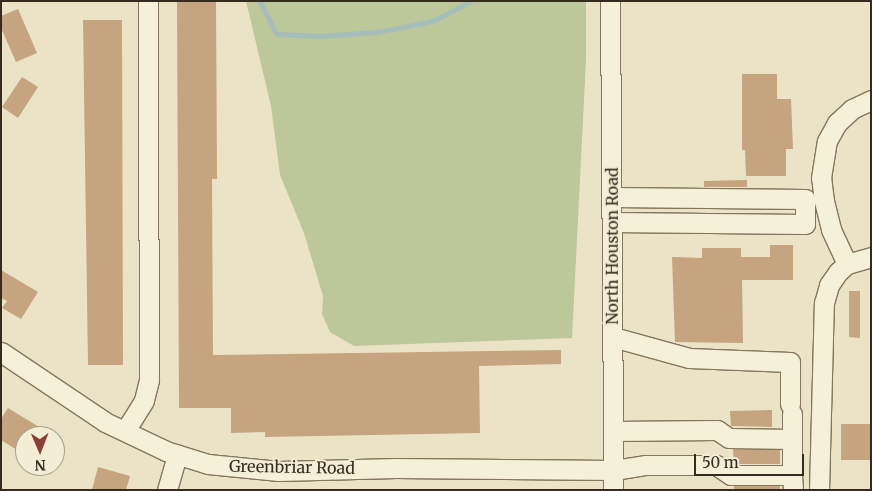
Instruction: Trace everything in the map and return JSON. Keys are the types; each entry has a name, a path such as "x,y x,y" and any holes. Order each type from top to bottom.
{"street":[{"path":"125,431 144,400 149,380 148,1"},
{"name":"North Houston Road","path":"610,1 613,490"},
{"path":"847,264 831,229 824,201 822,178 828,141 837,123 852,109 871,100"},
{"path":"612,196 805,199 805,224 612,222"},
{"path":"819,490 824,303 829,285 838,272 847,264 871,257"},
{"path":"613,337 689,358 790,362 792,482"},
{"name":"Greenbriar Road","path":"1,352 105,422 177,454 208,464 279,470 396,468 614,470 645,465 716,465 731,475 792,482"},
{"path":"613,431 717,430 729,438 792,439"},
{"path":"167,490 177,454"}],"green space":[{"path":"246,1 586,1 586,60 572,338 354,346 330,332 322,314 323,296 304,233 280,175 271,106"}],"building":[{"path":"177,1 216,1 217,179 212,179 213,355 561,350 561,364 479,366 480,433 265,437 265,432 231,433 231,408 179,408"},
{"path":"18,9 37,53 16,62 1,28 1,16"},
{"path":"83,20 122,20 123,365 88,365"},
{"path":"742,74 777,74 777,99 791,99 793,149 786,149 786,176 746,176 745,150 742,150"},
{"path":"22,77 38,87 18,118 2,107"},
{"path":"747,180 747,187 704,187 704,181"},
{"path":"770,245 793,245 793,280 742,280 743,343 675,342 672,257 702,258 702,248 741,248 741,257 770,257"},
{"path":"1,270 38,292 21,319 2,308 7,301 1,298"},
{"path":"849,291 860,291 860,338 849,337"},
{"path":"8,408 38,426 15,426 15,449 1,440 1,419"},
{"path":"772,410 772,427 731,426 730,411"},
{"path":"841,424 871,424 871,460 841,460"},
{"path":"733,449 780,450 780,464 734,464"},
{"path":"98,467 130,476 126,490 92,490"},
{"path":"734,486 780,486 780,490 734,490"}],"waterway":[{"path":"260,1 277,34 321,36 376,32 419,24 435,20 470,1"}]}
